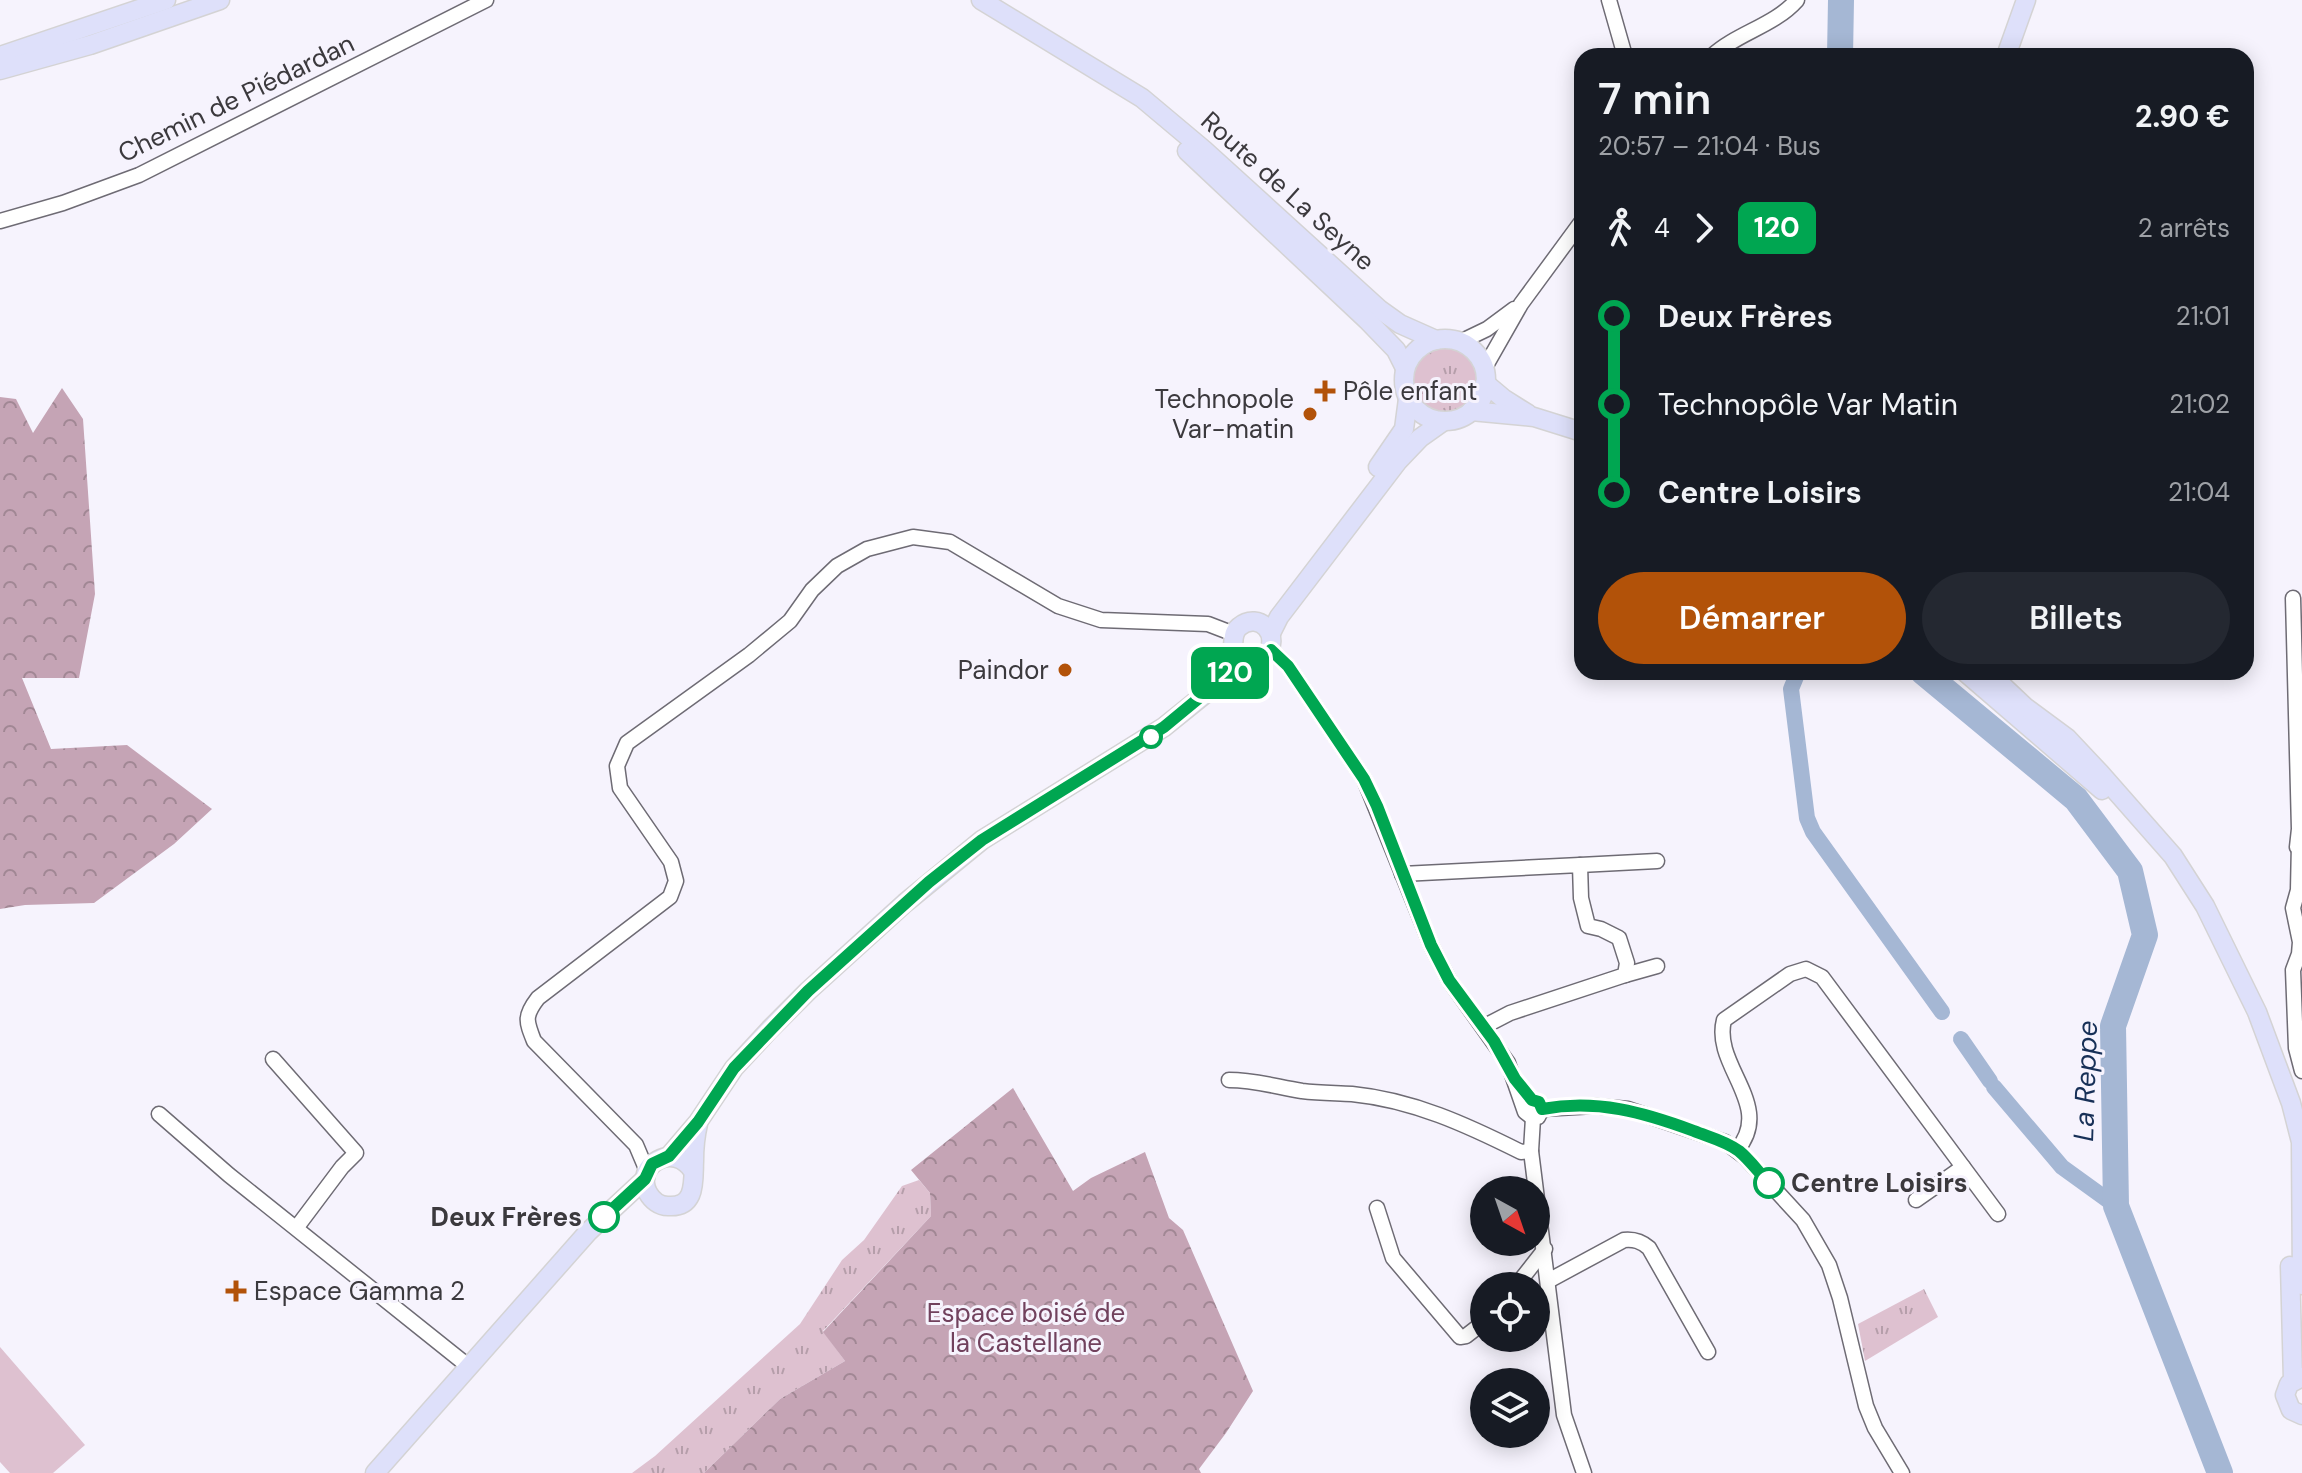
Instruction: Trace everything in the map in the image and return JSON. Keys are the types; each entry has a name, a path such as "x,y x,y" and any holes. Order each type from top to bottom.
{"main road":[{"path":"0,56 166,0"},
{"path":"0,70 90,45 220,0"},
{"name":"Route de La Seyne","path":"981,0 1142,98 1379,309 1400,324 1436,340"},
{"path":"2009,48 2026,0"},
{"name":"Route de La Seyne","path":"1106,78 1367,320 1396,350 1405,368"},
{"path":"1255,622 1280,597 1396,443 1404,429 1408,399 1403,379 1405,368 1412,355 1422,346 1436,340 1460,342 1479,358 1485,376 1504,399 1534,417"},
{"path":"1238,647 1259,660 1271,642 1279,617 1398,461 1420,438 1444,421 1463,417 1471,411 1483,394 1485,376"},
{"path":"1408,399 1423,415 1444,421"},
{"path":"1471,411 1534,417 1574,430"},
{"path":"375,1473 468,1366 646,1175 652,1164 667,1156 698,1122 734,1068 842,958 982,840 1164,727 1204,693 1238,647 1242,625 1261,623 1271,642"},
{"path":"1974,680 2154,835"},
{"path":"1996,680 2025,707 2067,738 2154,835 2189,879 2212,919 2257,1012 2291,1103 2301,1142 2302,1285"},
{"path":"2291,1103 2290,1257 2298,1379 2285,1395 2288,1405 2300,1418"},
{"path":"646,1175 649,1195 654,1201 670,1207 685,1201 695,1188 694,1140 698,1122"},
{"path":"667,1156 683,1160 693,1171"},
{"path":"604,1217 654,1201"}],"street":[{"name":"Chemin de Piédardan","path":"0,221 63,203 139,175 486,0"},
{"path":"1609,0 1623,48"},
{"path":"1721,48 1788,10 1797,0"},
{"path":"1485,376 1521,304 1574,232"},
{"path":"1460,342 1487,329 1521,304"},
{"path":"646,1175 636,1145 534,1041 526,1023 529,1010 538,998 670,897 676,881 671,862 620,788 617,766 627,743 749,655 790,621 812,590 837,566 867,549 913,537 950,542 1058,606 1101,620 1208,624 1238,647"},
{"path":"2293,598 2300,849"},
{"path":"1271,642 1364,779 1437,957 1449,980 1508,1063 1533,1109 1531,1151 1535,1176"},
{"path":"2302,831 2298,890 2293,908 2300,942 2293,970 2296,1048 2302,1071"},
{"path":"1402,874 1657,861"},
{"path":"1580,865 1581,898 1588,926 1619,938 1627,963 1625,975"},
{"path":"1483,1027 1510,1013 1657,966"},
{"path":"1737,1150 1744,1142 1751,1118 1724,1045 1721,1032 1724,1020 1790,974 1806,969 1822,977 1998,1214"},
{"path":"273,1059 356,1153 297,1227"},
{"path":"1229,1080 1353,1094 1410,1105 1446,1117 1521,1152 1531,1151"},
{"path":"1533,1109 1594,1106 1628,1109 1697,1132 1737,1150 1803,1220 1829,1265 1866,1406 1875,1428 1902,1473"},
{"path":"159,1114 229,1175 468,1366"},
{"path":"636,1145 667,1156"},
{"path":"1916,1200 1963,1167"},
{"path":"1377,1208 1393,1258 1460,1337 1470,1333"},
{"path":"1550,1280 1624,1240 1643,1243 1649,1248 1708,1352"},
{"path":"1527,1272 1540,1256"},
{"path":"1550,1298 1564,1415 1584,1473"}],"green space":[{"path":"1445,339 1461,342 1474,351 1483,364 1486,380 1483,396 1474,409 1461,418 1445,421 1429,418 1416,409 1407,396 1404,380 1407,364 1416,351 1429,342"},
{"path":"62,388 83,419 95,594 79,678 22,678 51,749 127,745 212,809 174,844 94,903 0,909 0,397 16,399 33,433"},
{"name":"Espace boisé de la Castellane","path":"1013,1088 1073,1191 1091,1178 1145,1152 1169,1218 1183,1230 1253,1391 1199,1469 1201,1473 704,1473 780,1399 845,1361 823,1332 931,1216 930,1193 911,1170"},
{"path":"919,1180 930,1193 931,1216 823,1331 845,1361 780,1399 704,1473 632,1473 655,1456 800,1324 842,1260 864,1240 902,1186"},
{"path":"1924,1289 1938,1317 1865,1361 1858,1324"},
{"path":"0,1347 85,1445 53,1473 10,1473 0,1462"}],"waterway":[{"name":"La Reppe","path":"1840,48 1841,0"},
{"path":"1795,680 1791,689 1807,818 1813,832 1942,1012"},
{"name":"La Reppe","path":"1933,680 2076,799 2130,871 2145,935 2113,1026 2116,1206 2220,1473"},
{"path":"1961,1039 1990,1081"},
{"path":"1994,1087 2062,1167 2116,1206"}],"bus line":[{"name":"120","path":"604,1217 645,1179 652,1164 669,1156 698,1122 734,1068 770,1029 842,958 929,882 982,840 1151,737 1239,665 1264,658 1271,650 1288,666 1364,779 1431,945 1449,980 1532,1100 1539,1102 1542,1109 1594,1106 1628,1109 1670,1122 1725,1142 1745,1157 1769,1183"}],"place":[{"name":"Pôle enfant","path":"1325,391"},
{"name":"Technopole Var-matin","path":"1310,414"},
{"name":"Paindor","path":"1065,670"},
{"name":"Centre Loisirs","path":"1769,1183"},
{"name":"Deux Frères","path":"604,1217"},
{"name":"Espace Gamma 2","path":"236,1291"}]}
